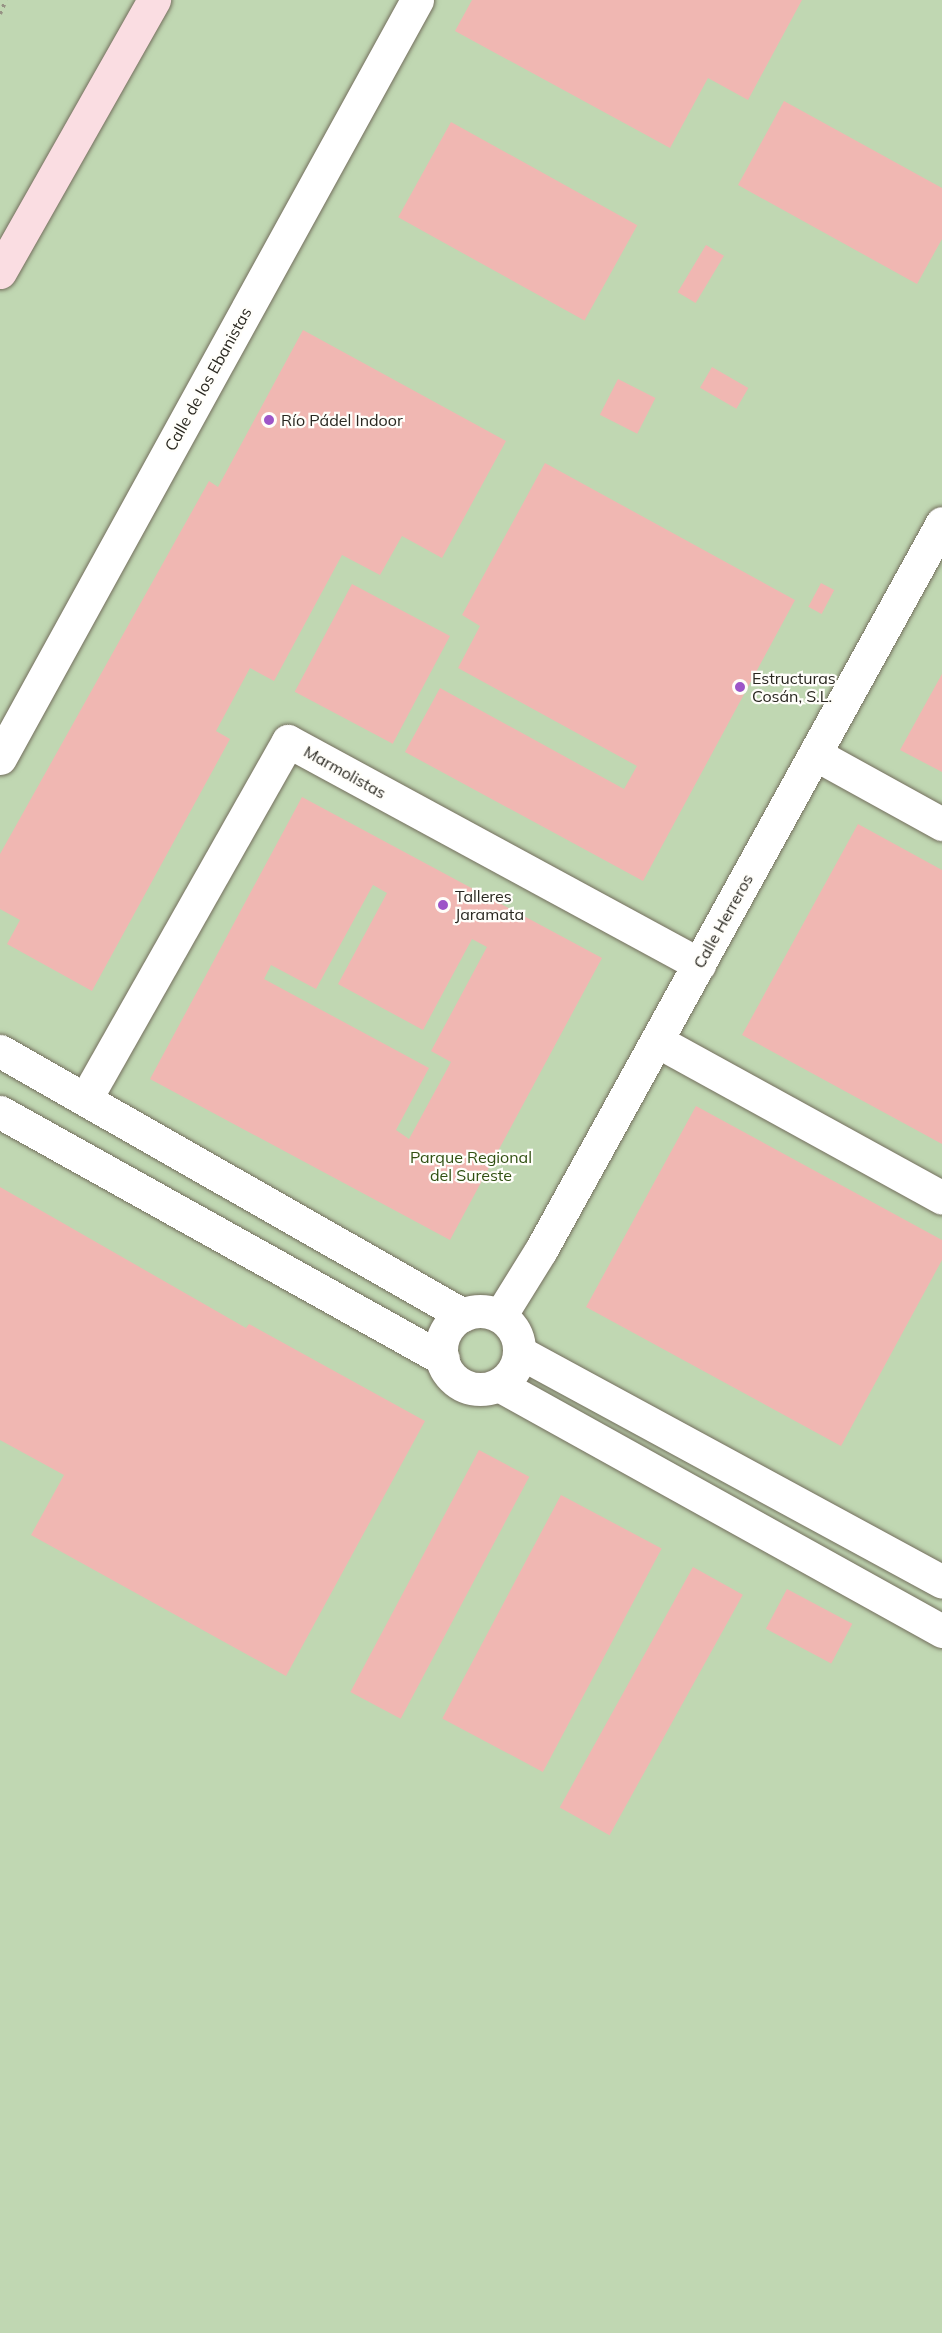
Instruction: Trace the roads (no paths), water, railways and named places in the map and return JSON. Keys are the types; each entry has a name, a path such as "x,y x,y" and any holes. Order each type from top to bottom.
{"main road":[{"path":"0,272 154,0"}],"lane":[{"name":"Calle de los Ebanistas","path":"0,758 417,0"},
{"name":"Calle Herreros","path":"500,1316 657,1041 942,523"},
{"name":"Marmolistas","path":"87,1098 288,741 699,964"},
{"path":"815,754 942,825"},
{"path":"657,1041 942,1198"},
{"path":"0,1052 87,1098 463,1315 500,1316 514,1332 519,1352 514,1371 499,1385"},
{"path":"0,1112 442,1359 464,1386 499,1385 942,1631"},
{"path":"442,1359 445,1334 463,1315"},
{"path":"519,1352 942,1582"}],"place":[{"name":"Río Pádel Indoor","path":"269,420"},
{"name":"Estructuras Cosán, S.L.","path":"740,687"},
{"name":"Talleres Jaramata","path":"443,905"}],"park label":[{"name":"Parque Regional del Sureste","path":"471,1166"}]}
